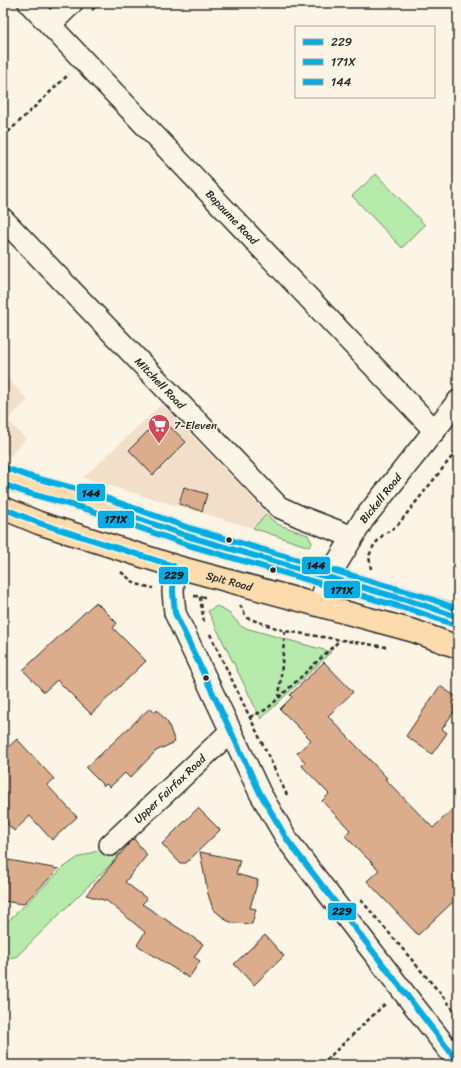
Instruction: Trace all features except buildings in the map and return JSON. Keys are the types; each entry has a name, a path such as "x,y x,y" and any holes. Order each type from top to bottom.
{"highway":[{"path":"4,479 92,502 187,536 423,605 458,617"},
{"name":"Spit Road","path":"3,508 39,523 174,566 414,631 458,647"}],"street":[{"name":"Bapaume Road","path":"29,3 435,431"},
{"path":"50,25 72,3"},
{"name":"Mitchell Road","path":"3,219 279,507 353,537"},
{"name":"Bickell Road","path":"319,605 328,578 363,520 458,402"},
{"path":"174,566 173,592 175,613 260,793 288,841 458,1062"},
{"name":"Upper Fairfax Road","path":"110,846 230,731"}],"path":[{"path":"3,137 60,83"},
{"path":"378,571 370,568 369,556 374,545 383,534 397,526 458,449"},
{"path":"120,572 136,584 144,587"},
{"path":"211,596 200,597 203,621 288,796"},
{"path":"239,604 247,618 285,631 392,648"},
{"path":"278,698 285,631"},
{"path":"250,717 267,709 340,640"},
{"path":"358,897 458,1016"},
{"path":"321,1065 389,1000"}],"shaded area":[{"path":"3,374 28,400 7,420 26,439 10,456 3,454"},
{"name":"7-Eleven","path":"162,404 276,523 266,532 83,478"}],"green space":[{"path":"376,174 425,225 402,248 352,196"},
{"path":"266,515 277,524 308,535 312,543 309,547 253,528"},
{"path":"217,606 230,614 242,627 331,652 261,719 208,611"},
{"path":"99,850 106,856 121,854 17,956 3,960 3,926 63,868 77,858"}],"transit line":[{"name":"144","path":"6,468 28,476 95,494 189,528 425,597 458,609"},
{"name":"171X","path":"3,484 24,492 90,510 185,544 421,613 455,625"},
{"name":"229","path":"3,508 39,523 174,566 173,592 175,613 260,793 288,841 458,1062"},
{"name":"229","path":"131,516 187,536 423,605 458,617"}],"place":[{"name":"7-Eleven","path":"159,444"}]}
